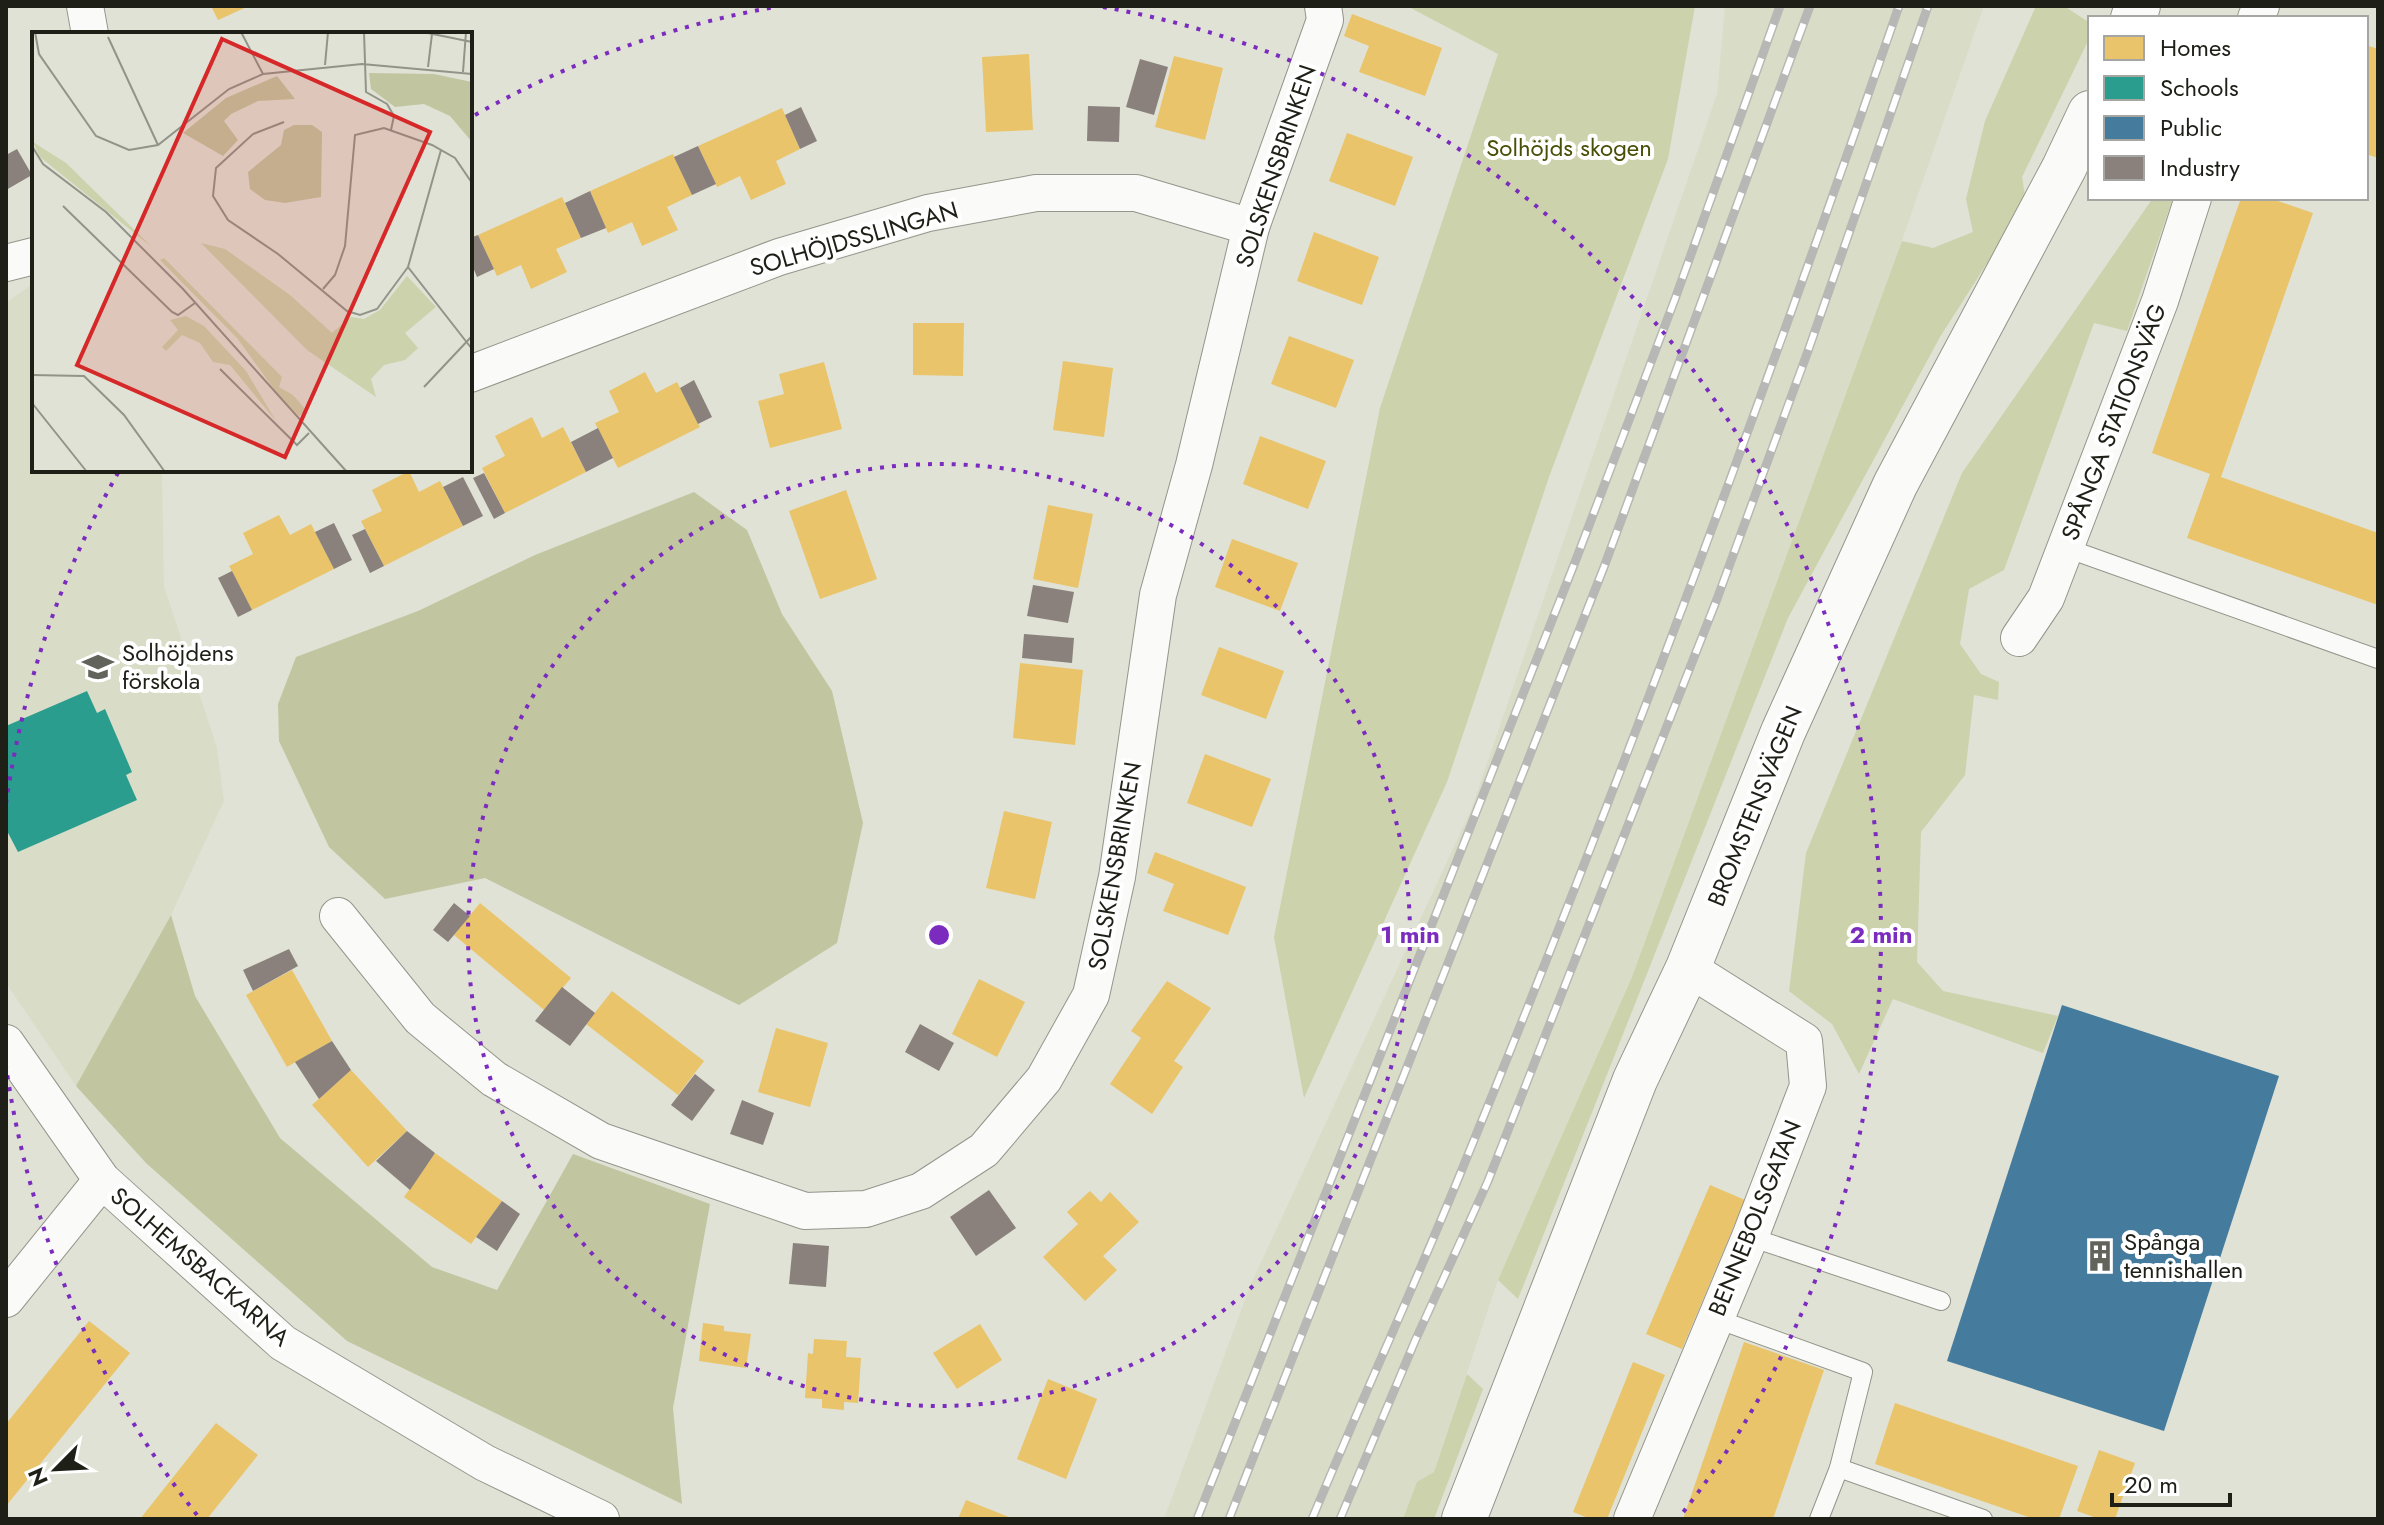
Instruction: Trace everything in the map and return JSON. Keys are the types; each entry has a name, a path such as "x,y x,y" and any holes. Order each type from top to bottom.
{"street":[{"path":"85,6 90,32"},
{"name":"SOLSKENSBRINKEN","path":"338,916 420,1018 494,1079 601,1141 805,1211 866,1209 921,1191 984,1150 1044,1079 1091,995 1117,877 1158,595 1194,465 1251,227 1325,20 1323,6"},
{"name":"BROMSTENSVÄGEN","path":"1464,1519 1635,1080 1688,968 1783,732 1895,485 2088,117"},
{"name":"SOLHÖJDSSLINGAN","path":"472,373 779,257 928,213 1036,193 1136,193 1251,227"},
{"name":"SPÅNGA STATIONSVÄG","path":"2019,638 2046,598 2066,548 2160,301 2192,200"},
{"path":"6,263 32,256"},
{"name":"BENNEBOLSGATAN","path":"1632,1519 1750,1237 1808,1086 1804,1041 1688,968"},
{"path":"6,1043 102,1180"},
{"name":"SOLHEMSBACKARNA","path":"6,1299 102,1180 283,1343 485,1463 601,1519"}],"lane":[{"path":"2066,548 2378,659"},
{"path":"1750,1237 1941,1301"},
{"path":"1714,1318 1863,1372 1839,1468 1819,1519"},
{"path":"1839,1468 1983,1519"}],"shaded area":[{"path":"1725,6 1984,6 1858,366 1632,977 1498,1280 1434,1472 1417,1483 1403,1519 1164,1519 1250,1286 1471,810 1717,94"},
{"name":"Solhöjdens förskola","path":"32,284 32,472 162,472 164,586 217,748 224,801 171,915 76,1086 6,983 6,303"}],"green space":[{"name":"Solhöjds skogen","path":"1407,6 1695,6 1668,159 1549,477 1447,782 1304,1098 1274,937 1380,408 1498,54"},
{"path":"2036,6 2064,6 2088,22 2088,41 2022,177 2026,202 1940,337 1788,618 1518,1299 1498,1280 1632,977 1902,241 1933,248 1973,232 1966,199 1985,121"},
{"path":"2152,200 2172,200 2127,331 2094,323 2004,570 1969,589 1960,644 1981,674 1999,682 1998,700 1974,695 1965,775 1921,832 1917,962 1943,991 2058,1016 2043,1053 1893,999 1859,1074 1832,1024 1789,991 1806,853 1962,473"},
{"path":"694,492 747,530 782,614 832,691 863,823 837,943 739,1005 485,878 385,899 329,847 279,741 278,704 296,657 418,611 535,555"},
{"path":"171,915 195,996 280,1138 432,1267 497,1290 573,1154 710,1204 673,1408 682,1504 347,1341 146,1163 76,1086"},
{"path":"1467,1374 1483,1389 1434,1519 1403,1519 1417,1482 1434,1472"}],"building: Homes":[{"path":"211,6 249,6 218,20"},
{"path":"1352,14 1442,48 1425,96 1359,72 1369,46 1344,36"},
{"path":"2368,46 2378,49 2378,158 2368,155"},
{"path":"1029,54 1033,130 986,132 982,57"},
{"path":"1174,56 1223,68 1205,140 1155,127"},
{"path":"782,108 800,149 776,161 786,184 751,200 740,176 717,187 698,146"},
{"path":"1347,133 1413,157 1395,206 1329,181"},
{"path":"673,154 692,195 667,207 678,230 642,246 632,222 608,233 590,191"},
{"path":"562,197 581,238 556,249 567,272 531,289 521,265 497,276 478,235"},
{"path":"2240,200 2275,200 2313,213 2221,477 2378,533 2378,605 2187,538 2210,474 2152,453"},
{"path":"1314,232 1379,257 1362,305 1297,281"},
{"path":"913,323 964,323 963,376 913,375"},
{"path":"1289,336 1354,360 1336,408 1271,384"},
{"path":"1063,361 1113,368 1104,437 1053,430"},
{"path":"824,362 842,429 770,448 758,401 784,394 779,374"},
{"path":"645,372 656,393 677,382 700,427 618,468 595,423 619,412 609,391"},
{"path":"532,417 542,438 563,427 586,472 505,513 482,468 505,456 495,436"},
{"path":"1260,436 1326,461 1308,509 1243,484"},
{"path":"407,472 419,492 440,481 463,526 384,566 361,521 382,511 372,490"},
{"path":"846,490 877,579 820,599 789,511"},
{"path":"1048,505 1093,514 1078,588 1033,579"},
{"path":"279,515 290,535 311,524 334,569 252,610 229,566 253,554 243,533"},
{"path":"1232,539 1298,563 1280,611 1215,587"},
{"path":"1219,647 1284,671 1266,719 1201,695"},
{"path":"1020,663 1083,670 1075,745 1013,738"},
{"path":"1205,754 1271,779 1252,827 1187,803"},
{"path":"1004,811 1052,822 1035,899 986,888"},
{"path":"1155,852 1246,887 1228,935 1163,911 1174,884 1147,873"},
{"path":"480,903 571,978 544,1010 454,935"},
{"path":"292,970 332,1041 287,1067 246,995"},
{"path":"979,979 1025,1002 997,1057 952,1034"},
{"path":"1167,981 1211,1008 1174,1061 1183,1067 1152,1114 1110,1084 1141,1038 1131,1031"},
{"path":"612,991 704,1061 678,1095 586,1024"},
{"path":"776,1028 828,1043 810,1107 758,1092"},
{"path":"351,1070 407,1131 368,1167 312,1105"},
{"path":"435,1153 502,1201 471,1244 404,1197"},
{"path":"1710,1185 1745,1200 1682,1349 1646,1334"},
{"path":"1090,1191 1101,1202 1110,1192 1139,1222 1103,1256 1117,1270 1085,1301 1043,1257 1078,1224 1067,1212"},
{"path":"89,1321 130,1353 6,1506 6,1424"},
{"path":"703,1323 724,1326 724,1331 751,1334 746,1368 699,1361"},
{"path":"980,1324 1002,1360 957,1389 933,1353"},
{"path":"814,1339 847,1341 846,1357 861,1358 858,1403 844,1402 844,1410 822,1408 822,1399 805,1398 808,1353 813,1354"},
{"path":"1744,1342 1824,1370 1773,1519 1683,1519"},
{"path":"1633,1362 1665,1375 1607,1519 1591,1519 1573,1512"},
{"path":"1048,1379 1097,1399 1066,1479 1017,1459"},
{"path":"1895,1403 2078,1466 2059,1519 2034,1519 1875,1464"},
{"path":"216,1423 258,1455 207,1519 140,1519"},
{"path":"2099,1450 2135,1463 2115,1519 2099,1519 2077,1511"},
{"path":"966,1500 1014,1519 958,1519"}],"building: Schools":[{"path":"87,691 97,713 105,709 132,772 126,775 137,800 18,852 6,829 6,726"}],"building: Public":[{"name":"Spånga tennishallen","path":"2062,1005 2279,1076 2164,1431 1947,1361"}],"building: Industry":[{"path":"1140,59 1168,67 1154,115 1126,107"},
{"path":"1088,106 1120,107 1119,142 1087,141"},
{"path":"801,107 817,141 800,149 785,115"},
{"path":"698,146 716,184 692,195 674,157"},
{"path":"17,149 32,175 6,190 6,155"},
{"path":"590,191 606,228 581,238 565,203"},
{"path":"478,235 494,269 477,277 472,265 472,237"},
{"path":"694,380 712,417 698,424 680,388"},
{"path":"598,428 613,458 586,472 571,442"},
{"path":"484,473 505,513 494,519 473,478"},
{"path":"463,477 483,516 463,526 443,487"},
{"path":"334,523 352,560 334,569 315,532"},
{"path":"365,529 384,566 370,573 352,535"},
{"path":"232,571 252,610 238,617 218,578"},
{"path":"1033,585 1074,592 1068,623 1027,616"},
{"path":"1024,634 1074,638 1072,663 1022,658"},
{"path":"454,903 470,916 448,942 433,930"},
{"path":"289,949 298,966 253,991 243,970"},
{"path":"562,987 595,1013 570,1046 535,1021"},
{"path":"920,1024 954,1043 939,1071 905,1052"},
{"path":"332,1041 351,1070 319,1099 295,1062"},
{"path":"695,1074 715,1090 692,1121 671,1105"},
{"path":"742,1100 774,1113 763,1145 730,1134"},
{"path":"407,1131 435,1153 410,1190 376,1161"},
{"path":"989,1190 1016,1228 976,1256 950,1217"},
{"path":"502,1201 520,1214 497,1251 476,1237"},
{"path":"793,1243 829,1246 826,1287 789,1284"}],"railway":[{"path":"1197,1519 1577,557 1675,299 1780,6"},
{"path":"1229,1519 1604,567 1810,6"},
{"path":"1312,1519 1445,1211 1578,879 1743,444 1899,6"},
{"path":"1340,1519 1415,1341 1488,1181 1717,599 1808,351 1928,6"}],"place":[{"name":"Solhöjdens förskola","path":"98,667"},
{"name":"Spånga tennishallen","path":"2100,1256"}]}
